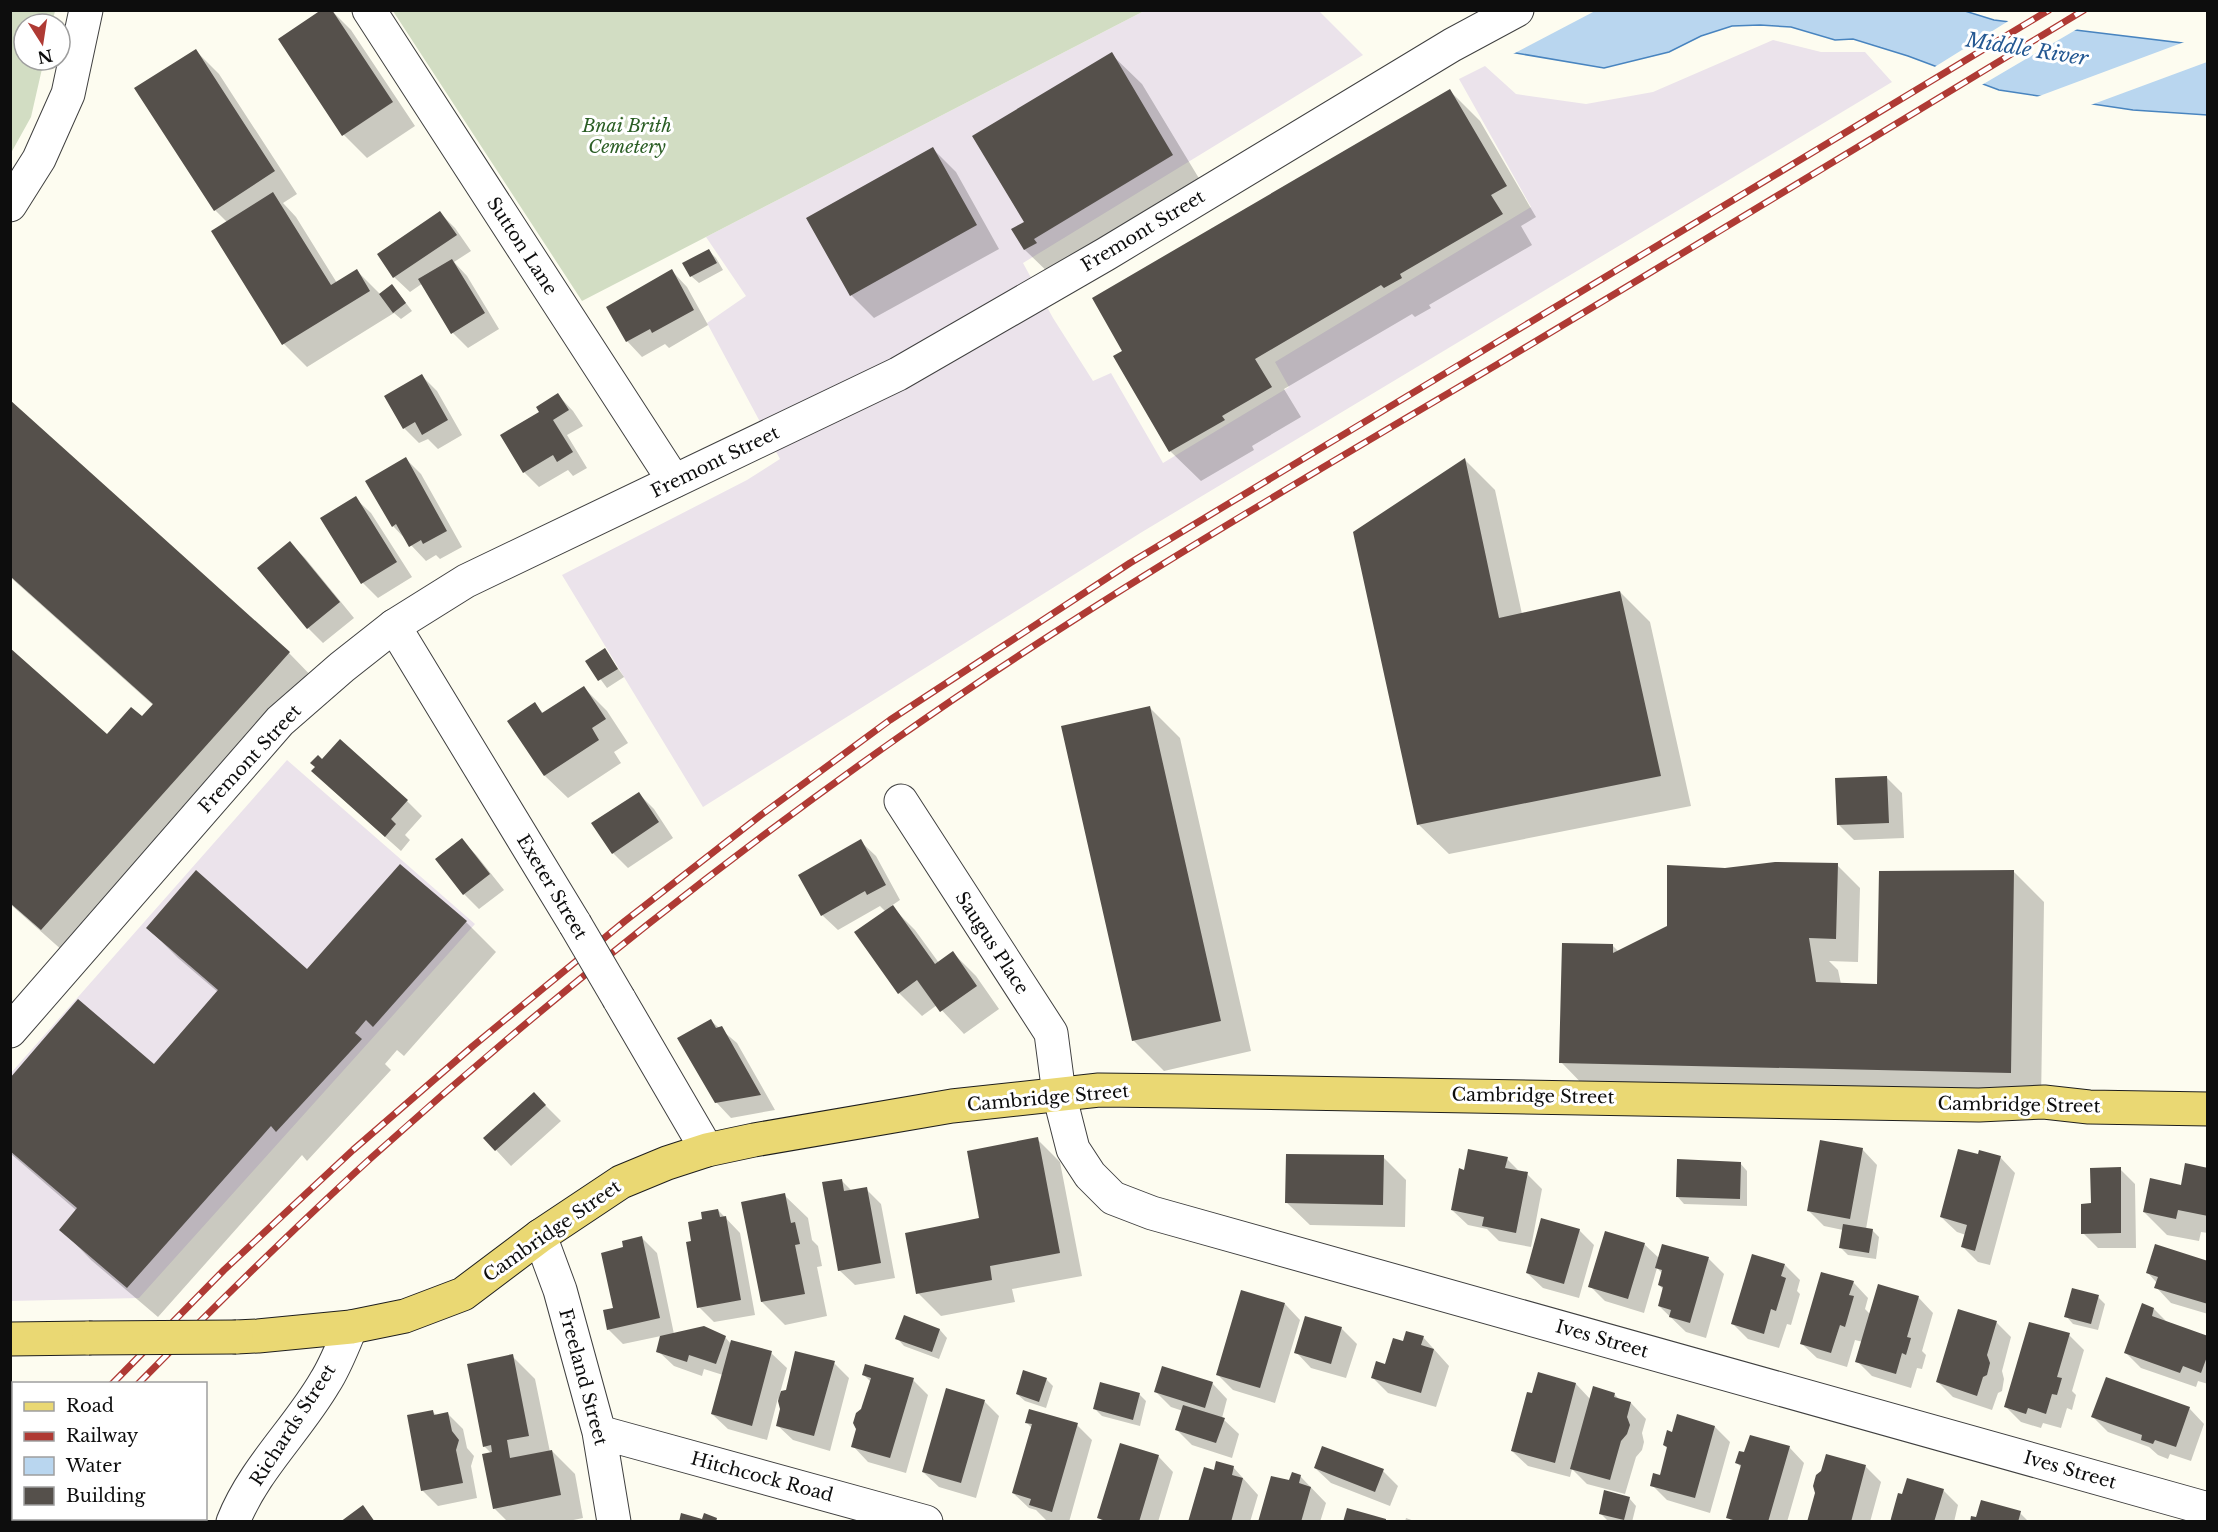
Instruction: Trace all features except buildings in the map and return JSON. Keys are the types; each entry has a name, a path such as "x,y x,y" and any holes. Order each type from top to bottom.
{"main road":[{"name":"Cambridge Street","path":"10,1339 236,1337 351,1327 405,1316 463,1294 540,1236 621,1182 667,1163 707,1150 754,1140 952,1106 1059,1094 1110,1090 1458,1094 1944,1104 2044,1102 2089,1107 2208,1109"}],"street":[{"path":"10,205 39,159 68,94 86,10"},
{"name":"Sutton Lane","path":"369,10 674,481"},
{"name":"Fremont Street","path":"10,1031 280,721 394,626 466,581 898,374 1106,254 1452,45 1517,10"},
{"name":"Exeter Street","path":"394,626 575,924 707,1150"},
{"name":"Saugus Place","path":"901,801 1051,1033 1059,1094"},
{"name":"Ives Street","path":"1059,1094 1073,1149 1090,1175 1113,1198 1152,1213 2208,1509"},
{"name":"Freeland Street","path":"540,1236 560,1290 599,1432 614,1521"},
{"name":"Richards Street","path":"233,1521 238,1509 272,1455 325,1382 351,1327"},
{"name":"Hitchcock Road","path":"599,1432 926,1521"}],"shaded area":[{"path":"1144,11 1319,11 1363,55 1023,263 1053,318 1093,381 1111,373 1163,463 1289,387 1275,362 1531,207 1459,79 1485,66 1516,94 1586,104 1653,92 1773,40 1821,52 1865,52 1892,82 1142,532 703,807 562,575 747,480 780,459 707,323 746,296 706,237"},
{"path":"287,760 475,924 139,1298 11,1301 11,1073"}],"green space":[{"path":"11,10 55,11 12,12 12,72 41,72 31,117 11,153"},
{"name":"Bnai Brith Cemetery","path":"393,11 1144,11 582,301"}],"water":[{"name":"Middle River","path":"1438,11 1965,11 1994,20 2207,46 2207,115 2133,110 1999,90 1908,56 1853,39 1835,40 1791,27 1732,26 1701,36 1669,52 1604,68 1510,52"}],"pier":[{"path":"1440,10 1595,11 1511,55 1436,13"},
{"path":"2010,20 2079,28 1980,86 1933,68"},
{"path":"2187,41 2208,43 2207,62 2088,106 2034,98"}],"railway":[{"path":"114,1382 224,1270 353,1150 473,1046 625,921 761,815 890,720 1130,563 2049,10"},
{"path":"140,1382 341,1186 498,1047 694,889 896,739 1118,592 2084,10"}]}
